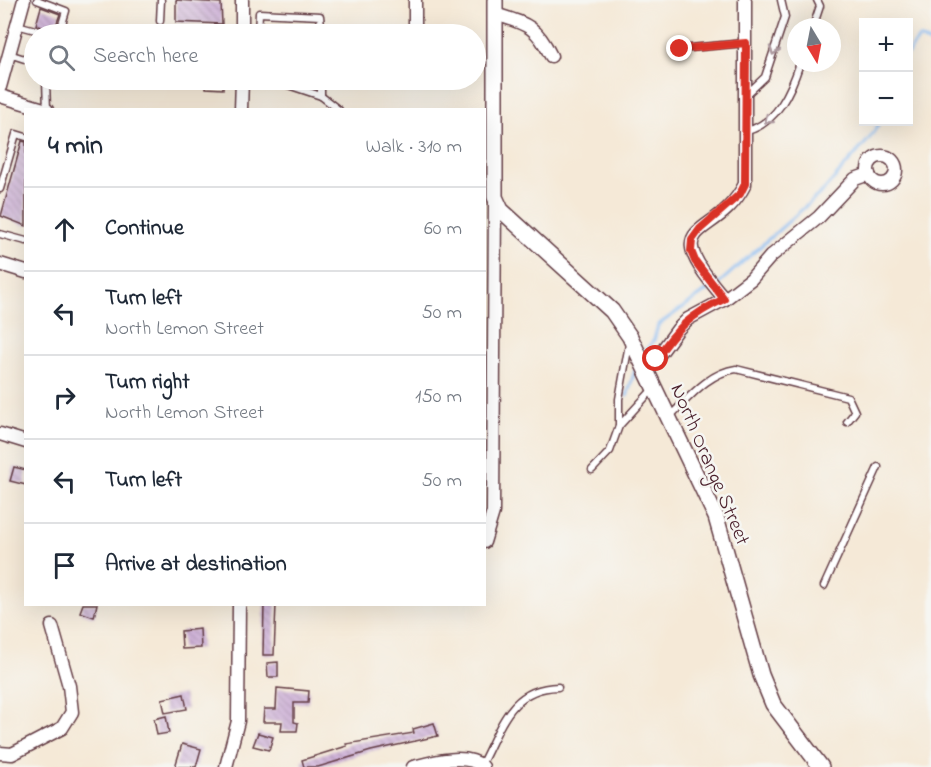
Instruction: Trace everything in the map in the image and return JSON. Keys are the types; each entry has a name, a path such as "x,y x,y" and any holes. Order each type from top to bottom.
{"street":[{"path":"0,87 24,0"},
{"path":"242,0 242,24"},
{"path":"416,0 416,24"},
{"path":"721,295 706,278 691,251 692,240 700,229 740,194 745,184 746,0"},
{"path":"486,535 493,512 489,410 495,197 490,119 495,7 529,25 542,37 551,56"},
{"path":"241,108 242,90"},
{"path":"0,96 40,108"},
{"path":"656,359 688,319 721,295 751,279 771,256 819,217 855,179 869,174"},
{"name":"North Orange Street","path":"495,197 501,210 612,311 630,337 716,517 761,675 773,704 821,767"},
{"path":"0,264 24,271"},
{"path":"0,434 24,441"},
{"path":"226,767 238,721 239,606"},
{"path":"0,753 12,754 62,728 72,712 69,686 52,626"},
{"path":"413,767 459,760 482,766"}],"lane":[{"path":"37,0 66,11 62,24"},
{"path":"160,21 161,0"},
{"path":"747,94 765,77 785,17 781,0"},
{"path":"816,18 820,6 817,0"},
{"path":"258,24 259,13 320,16 321,24"},
{"path":"17,25 24,27"},
{"path":"680,49 746,43"},
{"path":"9,54 24,59"},
{"path":"747,131 760,128 775,115 796,72"},
{"path":"46,90 47,108"},
{"path":"303,90 321,96 336,108"},
{"path":"321,90 321,96"},
{"path":"0,189 16,134 24,136"},
{"path":"0,234 24,240"},
{"path":"592,470 610,451 619,426 619,399 630,337"},
{"path":"669,418 712,376 721,371 736,369 848,397 855,412 847,422"},
{"path":"619,426 655,387"},
{"path":"824,586 878,467"},
{"path":"482,766 517,700 528,692 558,687"}],"building":[{"path":"176,0 221,3 222,24 176,22"},
{"path":"41,7 60,14 56,24 36,24"},
{"path":"22,141 24,142 24,225 1,216"},
{"path":"14,467 24,470 24,484 10,481"},
{"path":"82,606 97,606 94,617 80,612"},
{"path":"264,606 276,606 274,655 263,655"},
{"path":"200,629 201,648 182,649 181,631"},
{"path":"278,662 278,677 268,677 267,663"},
{"path":"277,688 309,691 308,703 294,703 294,722 298,723 297,731 281,731 282,722 263,722 264,709 276,709"},
{"path":"184,694 187,709 165,713 162,699"},
{"path":"166,716 169,733 157,735 154,719"},
{"path":"434,723 438,736 371,751 318,767 304,767 302,760 347,746 346,744 414,733 413,729"},
{"path":"258,733 273,737 269,750 253,746"},
{"path":"182,744 201,749 196,767 175,767"}],"waterway":[{"path":"913,46 919,38 931,43"},
{"path":"718,284 824,190 869,139 877,126"},
{"path":"644,353 654,340 658,325 712,287"},
{"path":"627,396 637,364"}],"route":[{"path":"656,359 688,319 724,299 695,261 691,251 692,240 700,229 740,194 745,184 746,43 680,49"}]}
